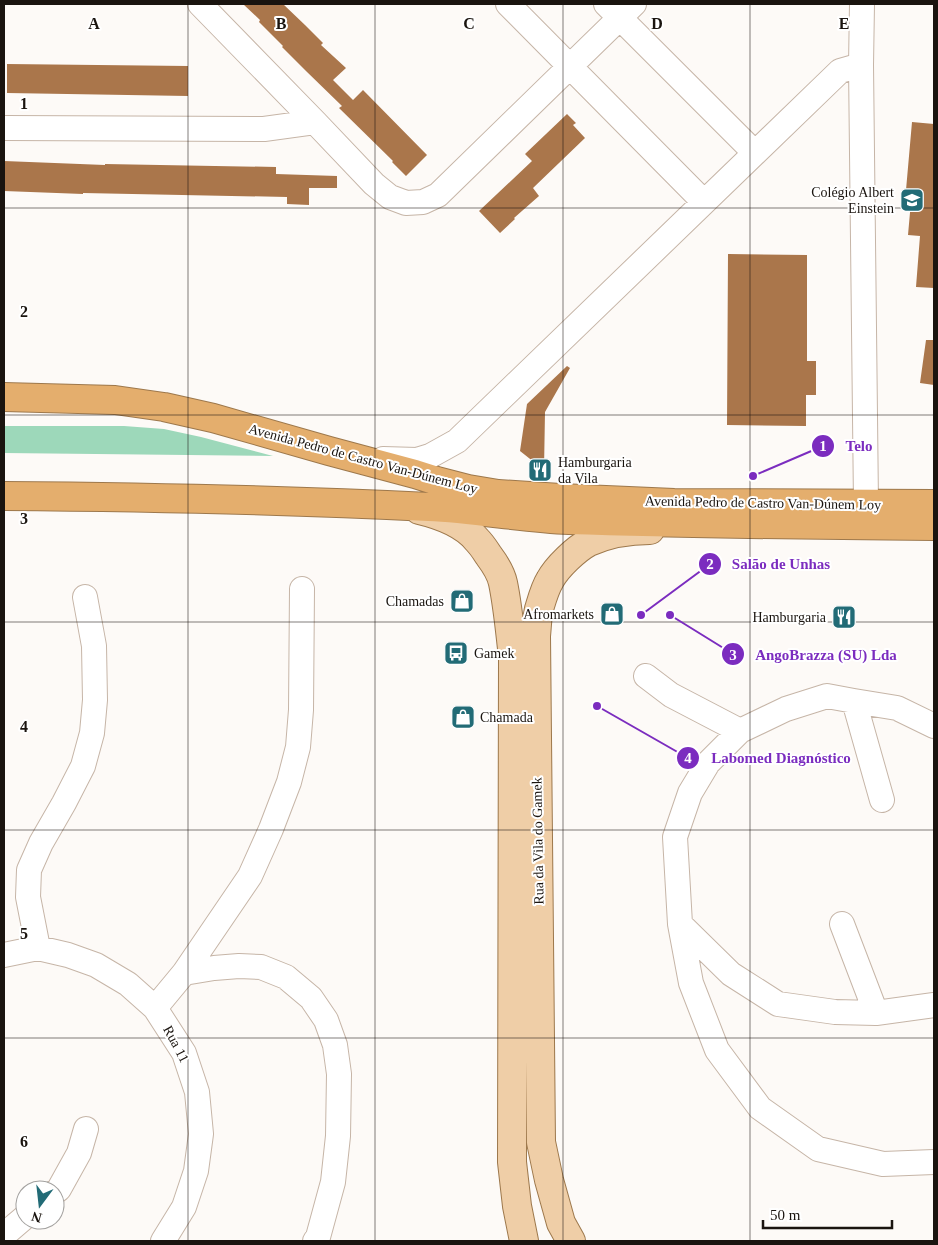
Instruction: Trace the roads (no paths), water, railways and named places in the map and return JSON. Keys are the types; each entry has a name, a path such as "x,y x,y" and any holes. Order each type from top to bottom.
{"highway":[{"name":"Avenida Pedro de Castro Van-Dúnem Loy","path":"4,397 115,400 164,407 213,418 468,489 498,494 674,503 934,504"},
{"name":"Avenida Pedro de Castro Van-Dúnem Loy","path":"4,496 120,497 388,505 461,509 567,520 680,524 934,526"}],"main road":[{"name":"Rua da Vila do Gamek","path":"388,505 430,513 449,520 465,529 477,539 495,564 503,582 513,656 512,1162 517,1206 524,1241"},
{"name":"Rua da Vila do Gamek","path":"571,1241 561,1223 541,1142 536,636 538,611 549,581 557,569 570,556 588,543 608,536 680,524"}],"street":[{"path":"200,4 374,184 390,197 406,203 424,202 438,194 570,66 620,8 755,154"},
{"path":"508,4 704,202"},
{"path":"862,4 866,504"},
{"path":"329,451 379,459 417,460 430,456 457,441 840,71 862,65"},
{"path":"4,128 264,129 315,122"},
{"path":"156,1008 184,973 250,876 289,782 298,747 301,710 302,589"},
{"path":"38,948 28,897 29,870 40,843 83,766 92,733 95,700 94,646 85,597"},
{"path":"646,676 671,695 740,731"},
{"path":"934,726 897,708 827,696 786,709 740,731 708,763 690,793 675,837 680,924 690,983 717,1050 760,1108 818,1149 883,1164 934,1162"},
{"path":"854,701 882,800"},
{"path":"680,924 730,974 778,1004 835,1012 876,1013 934,1005"},
{"path":"842,924 876,1013"},
{"name":"Rua 11","path":"4,955 38,948 68,955 96,965 128,984 156,1008 184,1053 197,1092 201,1134 196,1171 184,1207 163,1241"},
{"path":"184,973 238,966 261,967 286,977 311,998 326,1020 334,1045 339,1074 338,1136 333,1182 318,1237 315,1241"},
{"path":"64,1180 79,1153 86,1129"},
{"path":"4,1235 15,1226"}],"place":[{"name":"Colégio Albert Einstein","path":"912,200"},
{"name":"Hamburgaria da Vila","path":"540,470"},
{"name":"Telo","path":"753,476"},
{"name":"Chamadas","path":"462,601"},
{"name":"Afromarkets","path":"612,614"},
{"name":"Salão de Unhas","path":"641,615"},
{"name":"AngoBrazza (SU) Lda","path":"670,615"},
{"name":"Hamburgaria","path":"844,617"},
{"name":"Gamek","path":"456,653"},
{"name":"Labomed Diagnóstico","path":"597,706"},
{"name":"Chamada","path":"463,717"}]}
